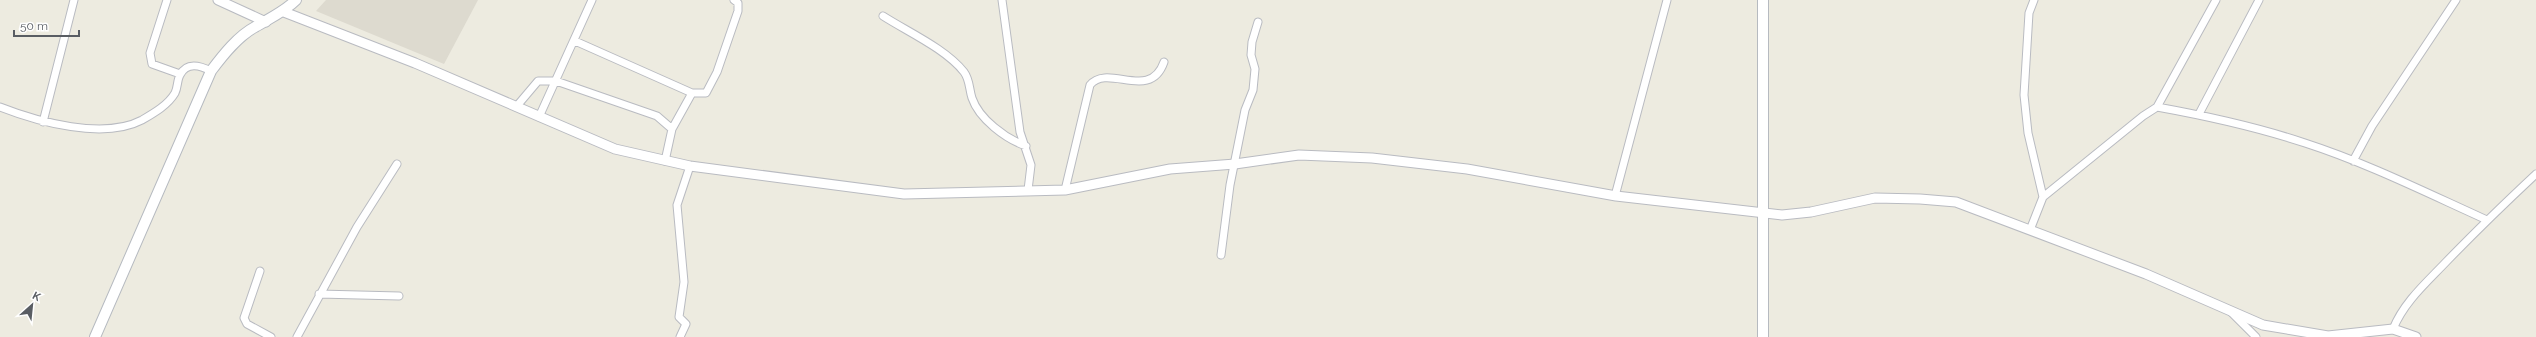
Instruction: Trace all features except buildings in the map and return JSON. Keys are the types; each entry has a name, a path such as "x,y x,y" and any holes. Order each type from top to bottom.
{"main road":[{"path":"95,337 211,70 225,52 254,27 284,12 296,0"},
{"path":"1762,337 1763,0"}],"street":[{"path":"43,122 74,0"},
{"path":"167,0 150,53 152,64 180,74"},
{"path":"218,0 266,22"},
{"path":"539,117 575,41 592,0"},
{"path":"575,41 692,93 706,93 717,72 738,11 738,3 734,0"},
{"path":"1002,0 1020,132 1026,146 1030,165 1028,190"},
{"path":"1615,196 1667,0"},
{"path":"2034,0 2029,13 2024,95 2028,133 2044,197"},
{"path":"2030,230 2044,197 2143,116 2157,108 2216,0"},
{"path":"2199,114 2260,0"},
{"path":"2353,161 2372,126 2456,0"},
{"path":"284,12 414,63 615,149 690,166 904,194 1066,190 1170,169 1235,164 1299,155 1372,158 1467,169 1615,196 1782,215 1811,212 1875,198 1902,197 1956,202 2146,274 2263,325 2328,336 2393,329 2416,337"},
{"path":"883,16 947,56 964,72 978,109 994,126 1014,142 1026,146"},
{"path":"1221,255 1245,110 1252,90 1255,69 1251,55 1252,42 1258,22"},
{"path":"1066,190 1090,85 1100,78 1144,81 1158,73 1164,62"},
{"path":"0,107 43,122 92,128 120,126 141,120 164,106 175,92 180,74 188,67 198,64 211,70"},
{"path":"516,106 538,81 556,81 657,116 672,129"},
{"path":"665,160 672,129 692,93"},
{"path":"2157,108 2199,114 2305,143 2353,161 2487,220"},
{"path":"297,337 319,294 397,164"},
{"path":"680,337 686,324 679,317 684,282 677,205 690,166"},
{"path":"2393,329 2400,312 2418,291 2487,220 2536,174"},
{"path":"260,271 244,318 247,324 271,337"},
{"path":"319,294 399,296"},
{"path":"2230,311 2256,337"}],"shaded area":[{"path":"326,0 478,0 444,64 316,11"}]}
